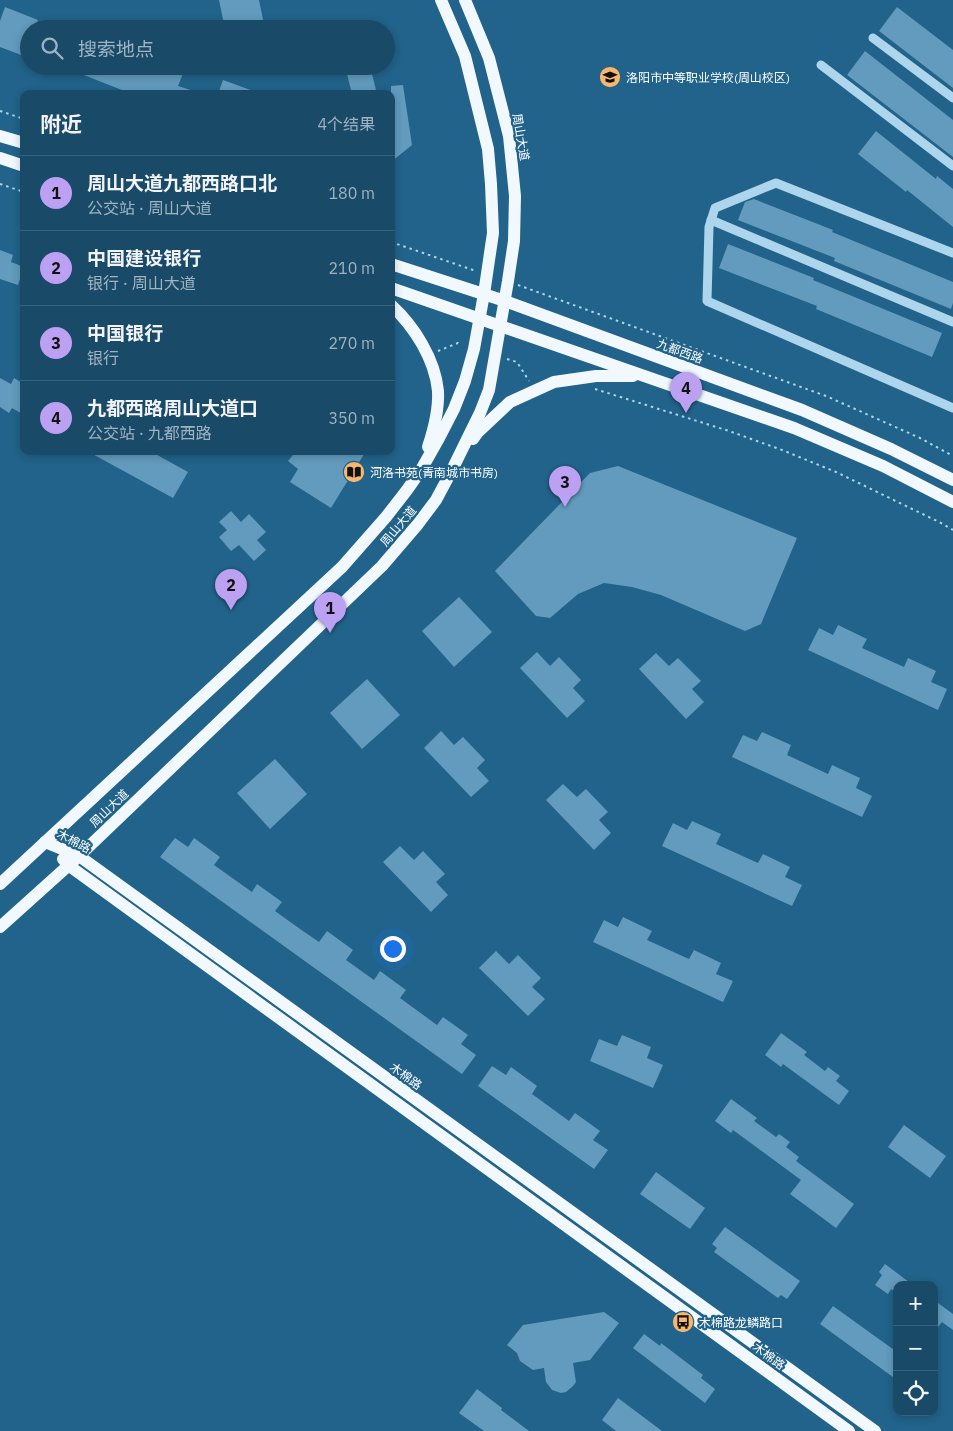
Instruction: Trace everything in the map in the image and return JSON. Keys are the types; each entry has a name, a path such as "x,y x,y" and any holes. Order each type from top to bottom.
{"main road":[{"name":"周山大道","path":"0,884 342,567 386,517 421,470 454,410 474,349 493,232 488,149 465,56 441,0"},
{"name":"周山大道","path":"0,927 79,856 382,566 436,500 452,472 489,390 514,241 515,196 509,136 489,58 465,0"},
{"path":"0,136 20,142"},
{"path":"0,158 20,165"},
{"name":"九都西路","path":"395,265 505,301 802,410 891,449 953,480"},
{"path":"395,289 794,428 883,466 953,502"},
{"path":"395,309 407,321 428,356 435,375 438,391 433,431 421,470"},
{"path":"452,472 478,432 510,402 562,380 596,376 641,376"},
{"name":"木棉路","path":"45,842 79,856 875,1431"},
{"name":"木棉路","path":"45,842 68,865 849,1431"}],"lane":[{"path":"873,38 953,98"},
{"path":"821,65 953,166"},
{"path":"953,253 776,183 715,208 708,227 707,301 953,408"},
{"path":"711,220 953,322"}],"path":[{"path":"0,111 20,118"},
{"path":"0,184 20,191"},
{"path":"395,243 487,274"},
{"path":"508,281 826,396 920,438 953,456"},
{"path":"428,356 458,343 474,349"},
{"path":"496,356 517,362 535,390"},
{"path":"588,387 729,431 782,450 836,472 953,530"}],"building":[{"path":"219,0 259,0 263,20 223,20"},
{"path":"5,7 38,20 20,20 20,55 0,47 0,21"},
{"path":"897,7 953,50 953,88 879,31"},
{"path":"865,51 953,120 953,157 847,75"},
{"path":"84,75 182,75 178,86 191,90 122,90"},
{"path":"347,75 372,75 376,90 351,90"},
{"path":"223,80 251,90 219,90"},
{"path":"403,85 412,145 395,159 395,90 391,90 391,86"},
{"path":"876,131 936,179 937,176 953,189 953,227 858,154"},
{"path":"754,199 833,230 832,232 953,282 953,303 951,309 834,261 835,258 738,220 745,202"},
{"path":"728,244 814,278 813,280 942,333 932,357 816,309 817,306 719,268"},
{"path":"0,250 13,255 11,262 20,265 20,279 18,285 0,279"},
{"path":"0,378 11,384 14,378 20,382 20,413 12,408 9,413 0,407"},
{"path":"94,455 157,455 188,472 173,498"},
{"path":"293,455 364,455 331,508 290,482 298,469 288,461"},
{"path":"618,466 797,538 761,624 745,631 661,595 632,587 604,583 578,594 550,618 536,616 495,571 590,473"},
{"path":"231,511 241,522 249,514 266,532 257,540 266,550 254,561 239,545 231,551 219,537 227,530 219,522"},
{"path":"459,597 492,632 454,667 422,631"},
{"path":"838,625 867,639 862,648 904,667 908,658 936,671 931,682 947,689 938,710 808,650 819,628 833,635"},
{"path":"537,652 550,666 559,657 581,680 573,688 585,701 567,718 520,668"},
{"path":"656,653 669,666 678,658 701,681 692,689 704,702 686,719 639,669"},
{"path":"367,679 400,715 362,749 330,713"},
{"path":"441,731 454,745 463,737 485,760 477,768 489,781 471,797 424,748"},
{"path":"762,732 791,745 787,755 828,774 832,765 860,778 856,788 872,796 862,817 732,757 743,735 757,741"},
{"path":"275,759 307,794 270,829 237,793"},
{"path":"563,784 577,797 586,789 608,812 599,820 611,833 594,850 546,800"},
{"path":"692,821 721,834 716,844 758,863 763,854 790,867 785,877 802,885 792,906 662,846 673,823 687,830"},
{"path":"175,838 188,847 194,838 220,857 214,865 252,892 257,884 282,902 275,911 319,942 327,931 353,950 346,960 374,980 380,971 406,990 400,998 437,1025 443,1017 468,1035 461,1044 476,1055 462,1074 160,857"},
{"path":"400,846 414,860 423,851 445,874 436,882 448,895 431,912 383,862"},
{"path":"623,917 652,931 647,940 689,959 694,950 721,963 716,974 733,981 723,1002 593,942 604,920 618,927"},
{"path":"496,951 509,964 518,955 541,978 532,987 545,999 528,1016 479,968"},
{"path":"781,1033 807,1052 804,1055 825,1071 828,1067 840,1076 836,1081 849,1091 839,1105 783,1064 781,1067 765,1055"},
{"path":"622,1035 651,1047 647,1058 663,1065 653,1088 590,1061 599,1039 617,1046"},
{"path":"492,1066 506,1075 511,1067 537,1086 532,1094 569,1121 575,1113 600,1131 593,1140 608,1150 594,1169 478,1086"},
{"path":"731,1099 757,1118 754,1121 776,1137 779,1134 790,1142 786,1147 799,1157 796,1161 854,1204 836,1228 790,1194 801,1180 733,1130 731,1133 715,1121"},
{"path":"904,1125 946,1156 930,1178 888,1147"},
{"path":"656,1172 705,1208 690,1229 640,1194"},
{"path":"725,1227 800,1281 787,1299 781,1295 778,1298 714,1252 717,1248 712,1244"},
{"path":"885,1264 908,1281 893,1281 893,1290 891,1289 888,1294 875,1285 882,1275 879,1272"},
{"path":"938,1303 953,1314 953,1330 942,1322 938,1327"},
{"path":"833,1306 893,1349 893,1377 820,1324"},
{"path":"604,1312 619,1323 590,1360 573,1363 576,1382 566,1392 561,1393 552,1390 546,1382 544,1368 533,1370 520,1361 517,1353 507,1345 523,1325"},
{"path":"644,1334 660,1346 661,1343 703,1375 701,1378 715,1389 705,1403 633,1348"},
{"path":"477,1389 529,1431 484,1431 459,1413"},
{"path":"618,1398 662,1431 616,1431 602,1420"}],"place":[{"name":"洛阳市中等职业学校(周山校区)","path":"610,77"},
{"name":"九都西路周山大道口","path":"686,413"},
{"name":"河洛书苑(青南城市书房)","path":"354,472"},
{"name":"中国银行","path":"565,507"},
{"name":"中国建设银行","path":"231,610"},
{"name":"周山大道九都西路口北","path":"330,633"},
{"name":"木棉路龙鳞路口","path":"683,1322"}]}
